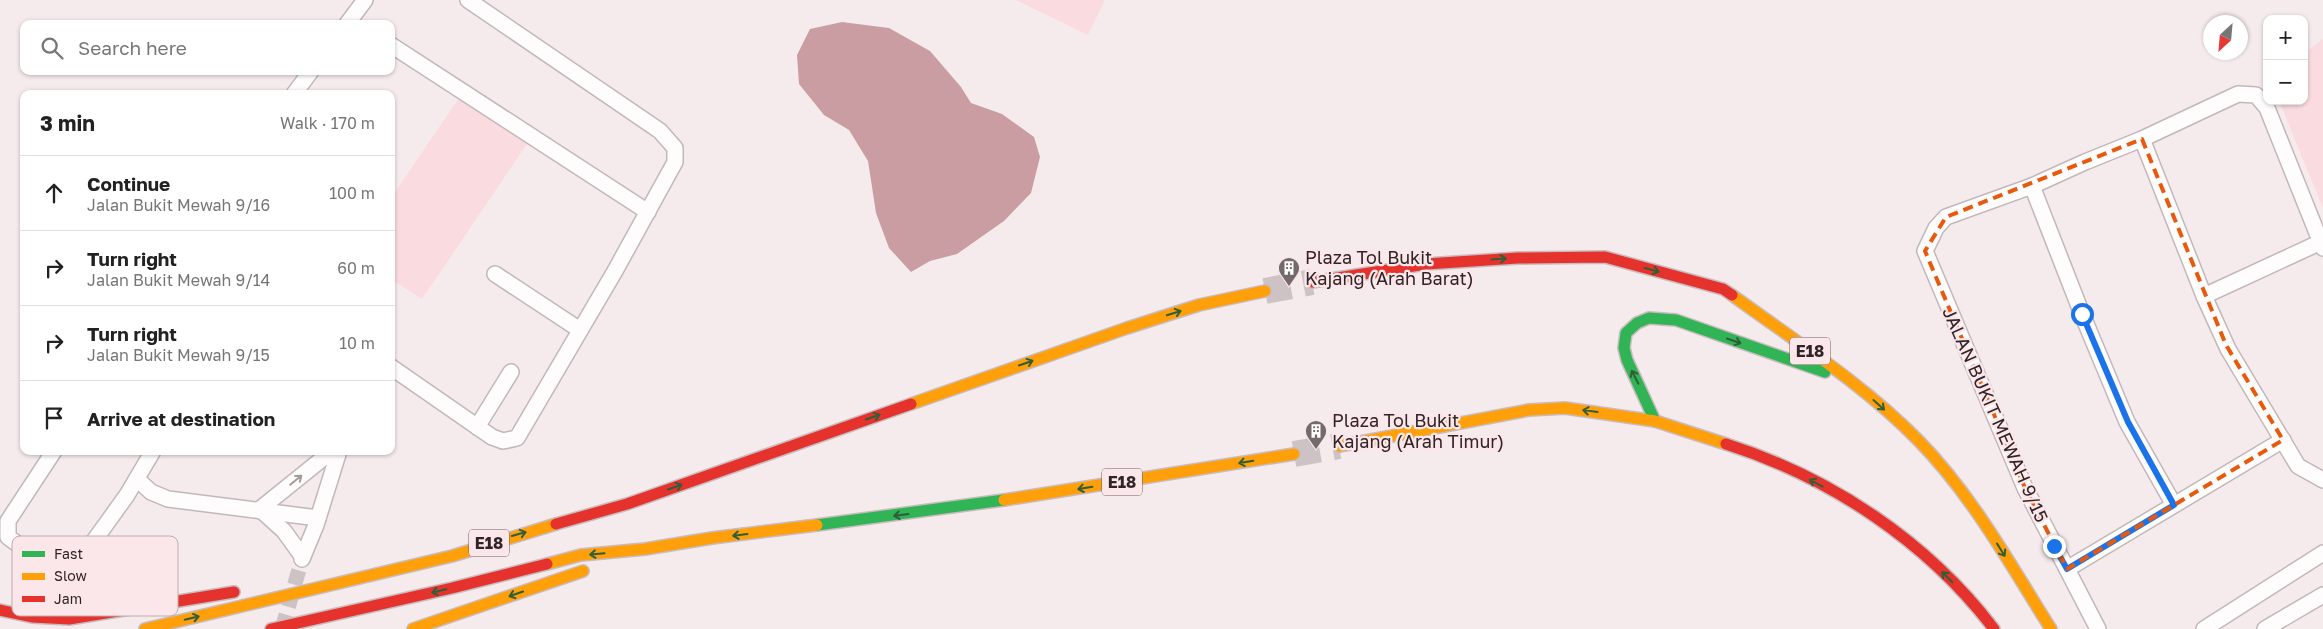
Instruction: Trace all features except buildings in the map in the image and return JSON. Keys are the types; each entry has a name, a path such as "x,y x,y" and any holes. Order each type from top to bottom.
{"highway":[{"name":"E18","path":"1312,282 1426,264 1518,258 1605,257 1723,289 1853,382 1918,440 1975,509 2051,629"},
{"name":"E18","path":"145,629 452,556 500,540 627,504 1127,328 1199,305 1265,291"},
{"path":"1655,421 1627,360 1624,348 1626,333 1637,323 1649,318 1676,320 1853,382"},
{"path":"1338,446 1529,410 1565,408 1655,421 1767,457 1854,502 1918,548 1982,612 1994,629"},
{"name":"E18","path":"271,629 452,588 581,555 645,549 712,538 950,509 1294,454"},
{"path":"414,629 645,549"},
{"path":"285,583 452,556"},
{"path":"178,601 246,590"},
{"path":"24,616 69,619 87,616"}],"street":[{"path":"353,20 365,0"},
{"path":"395,370 492,437 503,441 517,438 676,162 675,148 660,131 468,0"},
{"path":"395,48 648,212"},
{"path":"297,90 308,75"},
{"path":"2174,505 2128,422 2082,314 2032,186 2142,139 2238,94 2256,95 2268,108 2322,244 2204,296"},
{"path":"2142,139 2204,296 2228,349 2298,466 2323,480"},
{"name":"JALAN BUKIT MEWAH 9/15","path":"2032,186 1946,217 1936,228 1925,251 2025,488 2098,629"},
{"path":"495,274 580,330"},
{"path":"477,427 511,372"},
{"path":"2067,569 2283,440"},
{"path":"12,540 8,537 8,521 51,455"},
{"path":"97,536 137,480 151,455"},
{"path":"260,509 327,455"},
{"path":"260,509 284,531 302,558 318,518 338,455"},
{"path":"137,480 151,492 168,499 260,509 318,518"},
{"path":"2204,629 2323,553"},
{"path":"2265,629 2323,595"}],"highlighted area":[{"path":"2142,139 2226,345 2283,440 2067,569 2025,488 1925,251 1946,217"}],"shaded area":[{"path":"1016,0 1105,0 1088,35"},
{"path":"842,22 889,28 930,51 961,87 971,103 1002,114 1034,137 1040,157 1031,193 1004,221 957,254 930,261 911,272 889,248 876,213 868,161 849,130 824,115 799,84 797,55 810,29"},
{"path":"2323,39 2323,208 2281,105 2308,105 2308,51"},
{"path":"459,98 527,144 422,299 395,282 395,192"}],"tunnel":[{"path":"1265,291 1312,282"},
{"path":"1294,454 1339,446"},
{"path":"282,629 302,559"}],"traffic: fast":[{"path":"1655,421 1627,360 1624,348 1626,333 1637,323 1649,318 1676,320 1825,372"},
{"path":"817,525 1004,500"}],"traffic: slow":[{"path":"911,404 1127,328 1199,305 1265,291"},
{"path":"1732,295 1852,382 1875,400 1918,440 1938,461 1973,507 2051,629"},
{"path":"1339,446 1529,410 1565,408 1655,421 1726,444"},
{"path":"1004,500 1294,454"},
{"path":"145,629 452,556 556,524"},
{"path":"547,564 581,555 645,549 712,538 817,525"},
{"path":"413,629 583,571"}],"traffic: jam":[{"path":"1312,282 1426,264 1518,258 1605,257 1723,289 1732,295"},
{"path":"556,524 627,504 911,404"},
{"path":"1726,444 1802,474 1874,516 1907,540 1938,568 1968,597 1994,629"},
{"path":"271,629 452,588 547,564"},
{"path":"178,601 234,592"},
{"path":"0,610 12,613"},
{"path":"27,616 69,619 87,616"}],"place":[{"name":"Plaza Tol Bukit Kajang (Arah Barat)","path":"1289,287"},
{"name":"Plaza Tol Bukit Kajang (Arah Timur)","path":"1316,450"}],"route":[{"path":"2054,546 2067,569 2174,505 2128,422 2082,314"}]}
